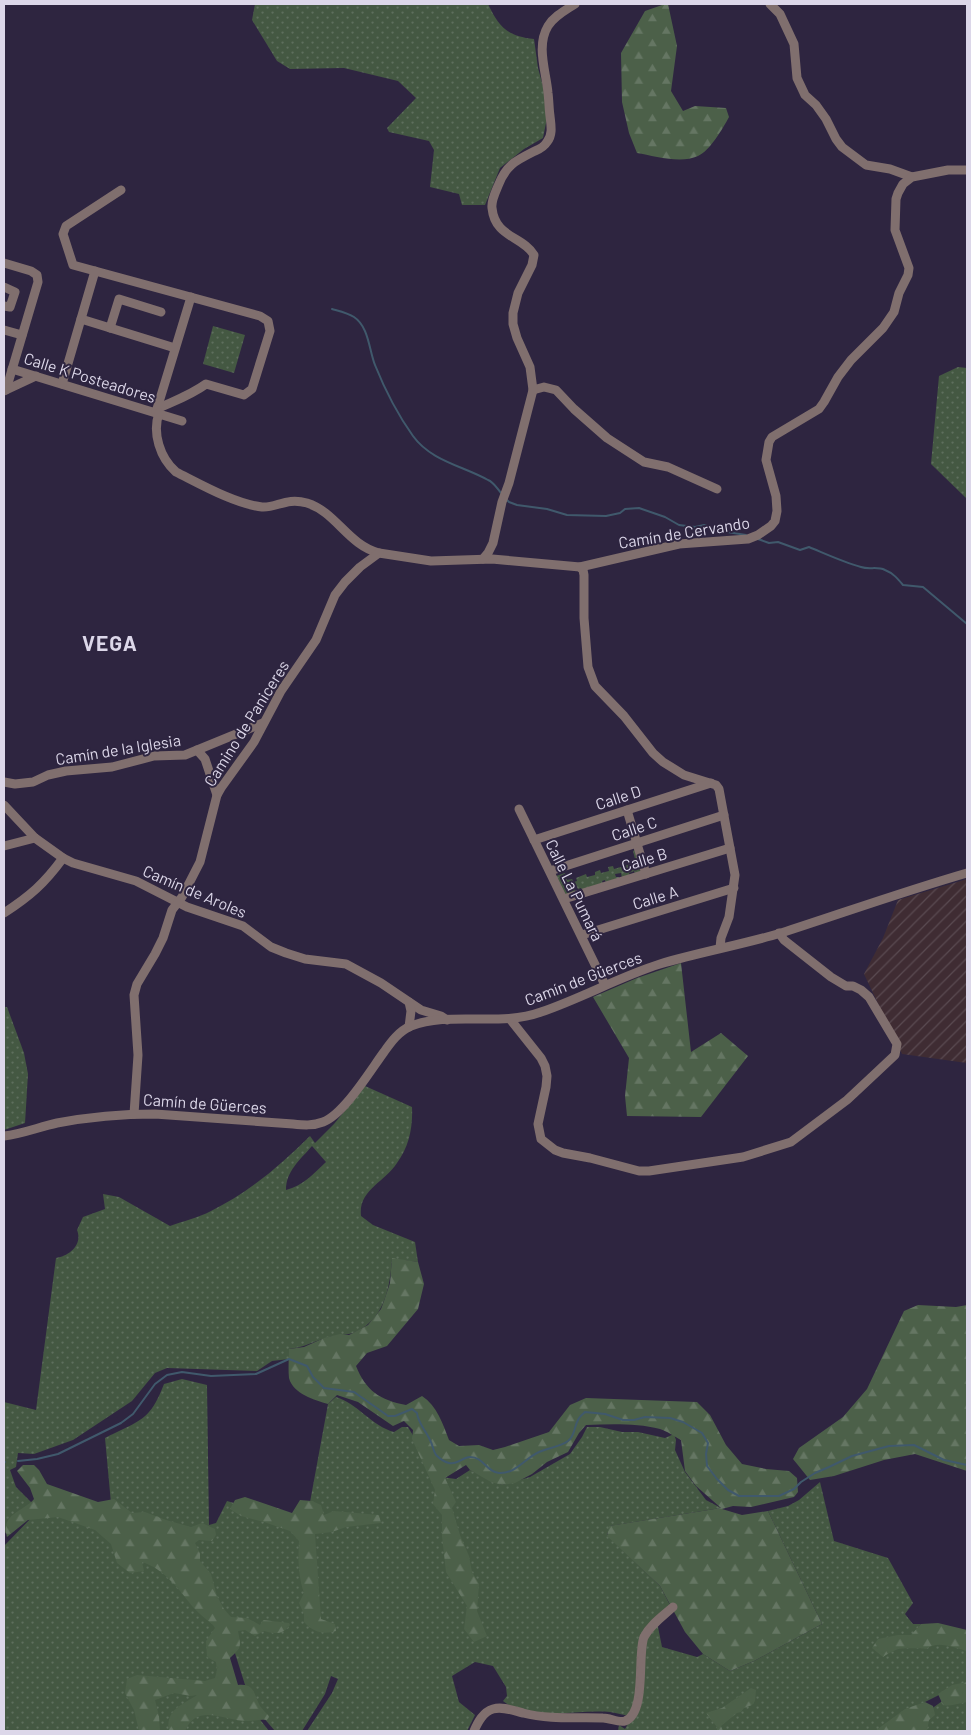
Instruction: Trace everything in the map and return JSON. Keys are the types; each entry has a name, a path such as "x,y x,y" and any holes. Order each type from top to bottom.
{"street":[{"path":"191,297 157,411 156,433 159,446 168,465 176,472 231,498 258,506 265,507 285,501 295,501 317,507 362,546 379,553 443,562 483,558 493,543 502,502 533,390 530,367 517,338 513,324 513,313 518,293 532,265 534,255 526,246 511,238 500,227 492,208 493,200 502,174 506,169 544,146 550,136 548,93 542,55 543,41 552,20 575,4"},
{"path":"770,4 780,14 794,44 797,78 805,95 816,105 826,119 842,147 866,165 912,177 948,170 967,170"},
{"name":"Camín de Cervando","path":"483,558 580,566 679,544 748,539 758,536 770,526 775,520 777,511 776,496 766,460 769,442 772,437 819,409 838,377 851,360 883,328 894,312 909,268 895,230 896,199 904,184 912,177"},
{"path":"120,190 66,226 63,234 73,265 260,316 268,321 270,331 252,389 244,395 206,384 189,396 179,398 157,411"},
{"path":"4,263 31,271 37,275 38,282 5,391"},
{"path":"62,384 95,271"},
{"path":"4,288 15,292 10,307 4,306"},
{"path":"110,328 119,299 161,312"},
{"path":"81,319 175,348"},
{"path":"4,330 22,335"},
{"name":"Calle K Posteadores","path":"12,369 157,411 182,421"},
{"path":"5,391 36,376"},
{"path":"533,390 544,387 556,390 607,438 644,462 668,468 717,489"},
{"name":"Camino de Paniceres","path":"134,1114 138,1055 134,995 155,954 172,910 200,862 217,795 254,742 281,691 316,640 335,595 360,567 379,553"},
{"path":"580,566 584,575 584,618 588,668 595,686 624,716 648,748 663,762 684,775 711,783 719,789 735,875 729,917 721,938 720,948"},
{"name":"Camín de la Iglesia","path":"4,782 15,784 33,782 48,775 66,771 112,767 154,756 176,756 197,750 263,723"},
{"path":"197,750 205,759 217,795"},
{"name":"Calle D","path":"534,840 711,783"},
{"name":"Camín de Aroles","path":"4,805 35,838 62,858 136,881 178,902 243,926 271,947 286,953 305,959 346,964 381,983 420,1010 447,1020"},
{"name":"Calle La Pumará","path":"519,809 605,985"},
{"path":"627,810 646,874"},
{"name":"Calle C","path":"553,870 724,815"},
{"path":"4,846 35,838"},
{"name":"Calle B","path":"567,898 730,848"},
{"path":"4,913 27,898 48,879 62,858"},
{"name":"Camín de Güerces","path":"4,1136 93,1117 134,1114 310,1125 322,1122 332,1117 343,1107 391,1042 409,1027 423,1022 525,1017 542,1012 660,964 779,933 967,873"},
{"name":"Calle A","path":"585,934 734,888"},
{"path":"510,1019 541,1058 545,1066 547,1076 546,1087 538,1124 541,1139 555,1150 631,1169 649,1171 743,1157 791,1142 847,1100 878,1072 895,1055 897,1044 869,997 861,990 853,986 846,986 831,977 784,940 779,933"},
{"path":"409,1002 412,1010 409,1027"},
{"path":"474,1731 482,1715 487,1711 501,1708 549,1718 605,1718 623,1722 629,1719 639,1696 644,1638 654,1624 673,1607"}],"shaded area":[{"path":"967,879 967,1063 902,1054 864,974 883,938 898,900"}],"green space":[{"path":"255,4 488,4 496,19 510,33 534,39 538,68 549,108 543,138 524,149 500,168 485,205 462,205 459,194 430,187 434,150 429,141 389,132 387,128 416,98 398,81 344,68 290,69 277,61 252,20"},
{"path":"668,4 677,46 671,91 683,111 695,106 726,108 729,117 716,139 707,149 698,156 691,158 668,159 637,153 629,133 622,102 621,53 645,11"},
{"path":"213,326 245,335 234,373 203,364"},
{"path":"958,367 967,368 967,499 931,464 939,376"},
{"path":"635,850 641,872 635,874 634,871 629,873 630,876 622,878 621,873 615,874 619,879 606,884 605,880 602,881 603,884 582,891 576,885 574,886 576,893 563,896 553,877 565,873 567,880 572,879 574,882 577,881 576,878 586,874 587,877 595,875 595,872 600,870 601,873 609,871 608,867 613,866 614,869 631,864 631,860 635,859 633,851"},
{"path":"681,963 691,1052 721,1033 748,1056 701,1117 627,1116 625,1096 629,1058 593,997 637,978"},
{"path":"4,1007 7,1007 24,1053 28,1074 25,1123 4,1130"},
{"path":"365,1086 412,1107 411,1129 405,1150 392,1170 373,1187 364,1199 361,1207 361,1216 373,1225 415,1242 418,1262 392,1259 387,1292 378,1312 372,1320 363,1328 353,1333 329,1337 289,1349 289,1359 272,1361 257,1371 167,1368 155,1373 132,1401 73,1440 34,1454 18,1453 16,1467 10,1470 16,1487 37,1508 13,1523 4,1535 4,1402 36,1410 56,1258 66,1255 74,1249 78,1240 77,1230 83,1217 105,1209 103,1194 119,1197 170,1226 201,1216 225,1204 251,1187 276,1168 310,1136 315,1143 334,1124","holes":["312,1146 326,1162 313,1175 286,1190 291,1171"]},
{"path":"392,1258 418,1262 424,1284 418,1309 387,1346 367,1353 356,1366 369,1388 381,1397 406,1405 422,1396 436,1410 449,1440 459,1446 479,1445 493,1450 549,1432 570,1405 586,1398 697,1402 710,1415 726,1445 742,1464 789,1471 797,1478 798,1492 794,1497 751,1507 733,1506 722,1509 742,1515 768,1511 822,1624 754,1661 730,1671 703,1654 685,1632 660,1586 607,1536 609,1526 721,1508 696,1486 685,1471 681,1440 663,1430 651,1427 623,1424 586,1425 568,1452 547,1462 532,1474 515,1483 502,1485 491,1482 470,1470 466,1465 445,1478 456,1502 452,1508 469,1556 472,1572 479,1584 477,1611 487,1636 474,1642 464,1629 467,1606 446,1572 442,1515 433,1504 435,1490 412,1439 413,1430 404,1421 393,1426 358,1402 337,1395 328,1404 311,1398 295,1388 289,1378 289,1349 304,1347 324,1338 340,1334 349,1335 368,1325 381,1309 384,1301 390,1283"},
{"path":"918,1305 956,1307 967,1305 967,1471 915,1454 884,1460 834,1476 810,1480 793,1459 799,1448 843,1417 867,1389 904,1311"},
{"path":"182,1379 207,1385 209,1525 216,1523 227,1501 306,1524 328,1404 336,1397 344,1400 386,1429 394,1432 402,1427 408,1427 423,1453 441,1477 456,1479 470,1470 502,1485 530,1477 570,1454 587,1427 600,1427 622,1432 638,1432 665,1438 674,1434 676,1440 675,1450 685,1472 706,1500 721,1508 610,1526 607,1535 660,1586 670,1605 656,1617 662,1647 697,1657 703,1654 730,1671 754,1661 822,1624 768,1511 788,1506 799,1500 820,1482 834,1541 888,1558 913,1603 905,1614 913,1624 921,1624 918,1628 967,1632 967,1685 951,1689 925,1702 888,1731 618,1731 619,1725 625,1729 632,1717 610,1712 555,1714 527,1712 515,1708 503,1701 507,1696 506,1687 493,1666 475,1662 452,1676 459,1702 475,1715 467,1731 307,1731 332,1693 338,1679 331,1676 325,1694 302,1731 275,1731 262,1716 246,1688 228,1631 113,1525 105,1438 145,1416 156,1402 164,1384"},
{"path":"23,1465 34,1465 47,1484 98,1502 114,1499 132,1513 145,1512 191,1527 202,1523 215,1529 216,1535 212,1541 199,1540 195,1543 200,1553 200,1561 211,1574 217,1596 224,1609 231,1617 247,1618 260,1625 263,1620 289,1623 290,1625 282,1632 264,1631 255,1636 245,1630 238,1631 240,1646 230,1658 238,1685 251,1688 260,1706 269,1716 267,1720 248,1721 204,1715 190,1722 185,1731 169,1731 168,1724 172,1713 180,1705 197,1695 191,1696 174,1693 155,1700 160,1731 139,1731 134,1710 125,1693 127,1679 137,1675 205,1681 215,1678 216,1662 207,1657 206,1641 215,1628 194,1609 170,1580 157,1569 142,1562 144,1571 130,1573 117,1563 111,1544 95,1530 58,1517 28,1520 7,1537 6,1529 10,1518 34,1499 30,1488 17,1471"},
{"path":"245,1497 292,1513 300,1500 312,1501 321,1505 324,1515 334,1511 379,1515 381,1523 346,1527 332,1532 315,1534 321,1619 335,1624 336,1631 318,1632 304,1622 304,1614 299,1603 304,1593 299,1567 299,1541 290,1531 241,1516 230,1509 235,1500"},
{"path":"59,1511 158,1550 211,1611 238,1687 269,1731 4,1731 4,1546 34,1515"},
{"path":"938,1623 967,1630 967,1651 936,1645 926,1649 898,1649 883,1657 872,1648 878,1639 898,1635 911,1635 921,1624"},
{"path":"967,1682 967,1702 943,1705 938,1694 952,1685"},
{"path":"751,1688 756,1690 755,1701 752,1705 744,1708 721,1726 723,1731 717,1731 717,1727 706,1713 722,1708"},
{"path":"967,1693 967,1731 901,1731 945,1699"},
{"path":"925,1702 933,1706 935,1715 929,1720 927,1731 875,1731 905,1709"}],"waterway":[{"path":"332,309 352,316 363,327 375,365 387,393 407,428 420,444 438,457 490,481 502,494"},
{"path":"506,499 517,505 547,509 567,515 606,516 620,513 625,509 639,508 665,517 679,525 695,527 704,525 721,531 746,535"},
{"path":"758,539 769,543 778,542 800,550 809,547 854,565 885,570 893,574 903,585 923,587 967,624"},
{"path":"18,1461 58,1454 121,1423 133,1414 155,1384 167,1375 182,1372 211,1376 256,1374 289,1359 307,1366 313,1377 324,1388 354,1392 388,1416 395,1416 412,1409 417,1413 435,1453 443,1461 452,1463 467,1457 475,1458 479,1459 491,1470 499,1473 510,1471 539,1452 568,1441 579,1419 585,1412 605,1414 623,1420 645,1417 670,1418 683,1422 702,1433 708,1443 706,1454 707,1466 728,1490 739,1496 779,1496 794,1489 815,1473 852,1456 889,1446 914,1445 944,1460 967,1465"}],"district":[{"name":"VEGA","path":"110,642"}]}
